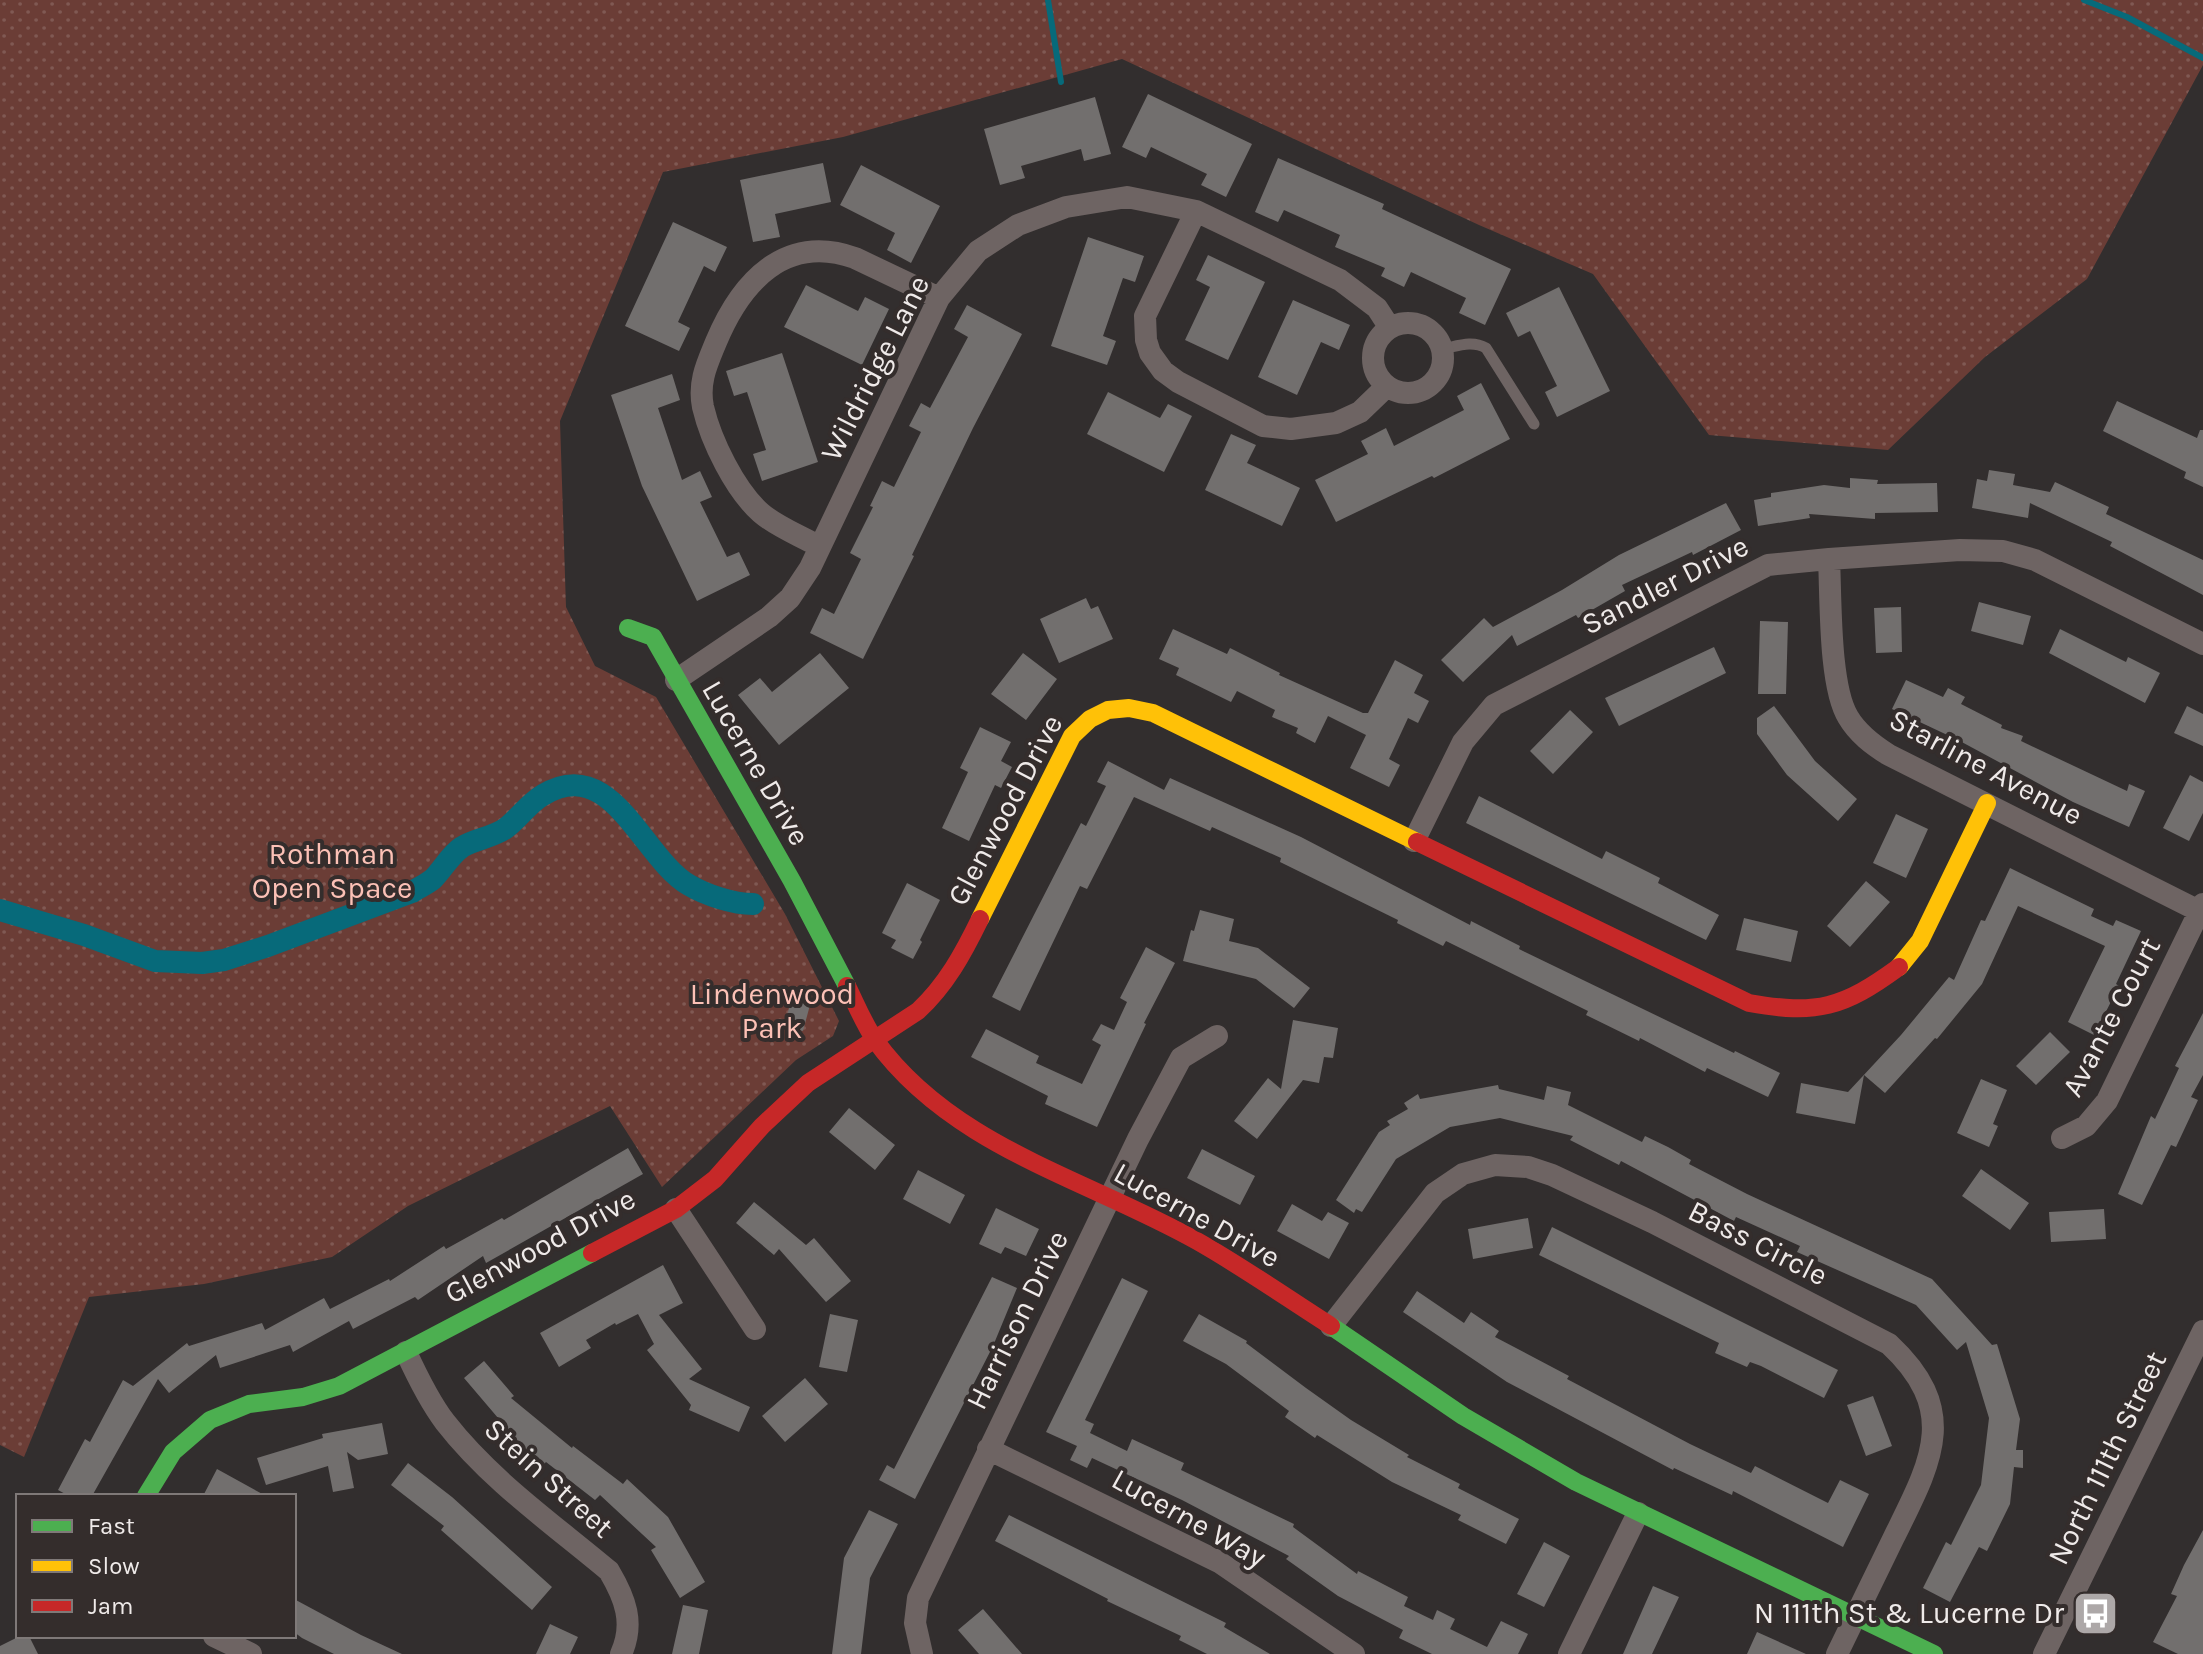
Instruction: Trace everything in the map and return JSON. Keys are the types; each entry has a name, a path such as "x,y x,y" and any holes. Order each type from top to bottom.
{"street":[{"name":"Wildridge Lane","path":"676,680 738,639 790,598 810,568 939,298 978,251 1018,225 1066,207 1127,197 1196,211 1340,280 1377,308 1390,328"},
{"path":"1196,211 1145,316 1150,353 1163,371 1178,382 1263,426 1291,429 1336,423 1360,412 1387,386"},
{"path":"820,547 763,515 731,476 710,427 703,407 701,386 704,370 728,313 739,296 774,263 807,250 841,253 855,258 939,298"},
{"path":"1406,323 1423,325 1436,336 1442,349 1442,368 1434,382 1419,391 1403,393 1387,386 1376,372 1373,356 1378,340 1390,328 1406,323"},
{"name":"Sandler Drive","path":"1414,841 1463,742 1494,705 1768,565 1960,550 2003,551 2035,560 2203,644"},
{"name":"Starline Avenue","path":"1829,559 1837,688 1848,717 1869,742 1889,755 2202,909"},
{"name":"Lucerne Drive","path":"628,628 653,637 792,881 874,1039 939,1108 993,1142 1197,1241 1331,1326 1463,1416 1576,1482 1934,1654"},
{"name":"Glenwood Drive","path":"147,1494 155,1475 178,1443 209,1419 245,1405 300,1398 339,1386 676,1209 715,1179 762,1126 808,1083 918,1011 932,998 956,967 1072,736 1089,719 1111,708 1137,708 1153,713 1749,1003 1789,1010 1822,1008 1868,990 1901,966 1920,941 1987,803"},
{"name":"Avante Court","path":"2062,1138 2086,1126 2107,1101 2202,909"},
{"name":"Harrison Drive","path":"922,1654 915,1623 918,1598 988,1449 1181,1058 1217,1036"},
{"name":"Bass Circle","path":"1331,1326 1435,1193 1463,1174 1495,1165 1528,1167 1552,1175 1666,1229 1889,1344 1909,1362 1923,1384 1932,1410 1934,1436 1927,1471 1837,1654"},
{"path":"676,1209 755,1329"},
{"name":"North 111th Street","path":"2044,1654 2203,1331"},
{"name":"Stein Street","path":"406,1352 443,1420 477,1459 609,1571 623,1594 628,1621 621,1654"},
{"name":"Lucerne Way","path":"988,1449 1219,1562 1354,1654"},
{"path":"1569,1654 1638,1513"},
{"path":"218,1638 251,1654"}],"lane":[{"path":"1442,349 1469,343 1486,348 1534,424"}],"green space":[{"name":"Rothman Open Space","path":"0,0 2203,0 2203,65 2087,279 1985,357 1888,450 1709,435 1593,274 1479,225 1122,59 843,137 663,172 560,421 566,607 595,666 656,697 785,914 839,1021 833,1036 796,1060 662,1187 610,1106 408,1206 332,1257 204,1284 89,1297 24,1457 0,1445"}],"building":[{"path":"1148,94 1252,144 1226,197 1201,185 1207,174 1151,147 1146,158 1122,147"},
{"path":"1095,97 1111,154 1084,161 1081,149 1021,166 1025,178 1000,185 984,129"},
{"path":"1278,158 1384,204 1382,209 1511,269 1485,325 1459,313 1466,298 1411,272 1404,287 1381,276 1385,268 1335,247 1340,235 1284,210 1278,222 1255,212"},
{"path":"823,163 831,202 775,214 780,237 753,242 740,180"},
{"path":"861,165 940,206 911,263 887,250 895,233 840,205"},
{"path":"673,222 727,247 715,272 704,266 678,322 690,328 679,351 625,326"},
{"path":"1088,237 1144,256 1135,282 1123,278 1103,336 1116,341 1107,365 1051,346"},
{"path":"1208,255 1265,282 1228,360 1185,340 1210,287 1196,280"},
{"path":"806,285 858,311 865,297 889,309 862,365 784,327"},
{"path":"1559,287 1610,391 1557,417 1545,392 1557,386 1530,331 1518,337 1506,313"},
{"path":"1293,300 1350,325 1339,350 1321,342 1297,395 1258,377"},
{"path":"967,305 1022,334 973,428 863,659 810,633 822,608 834,614 861,559 850,553 882,481 894,487 921,432 909,426 921,403 930,408 968,337 954,329"},
{"path":"782,353 818,462 762,481 753,454 766,450 747,392 734,396 726,371"},
{"path":"672,374 680,400 658,408 682,480 700,471 712,497 700,502 727,557 739,552 750,575 697,601 642,486 611,395"},
{"path":"1481,383 1510,439 1434,478 1432,476 1336,522 1315,480 1368,454 1361,441 1386,428 1394,446 1464,410 1457,396"},
{"path":"1108,392 1160,418 1168,404 1192,416 1164,472 1087,434"},
{"path":"2117,401 2197,438 2203,430 2203,487 2184,478 2186,472 2103,431"},
{"path":"1231,434 1256,445 1247,463 1300,488 1282,526 1205,490"},
{"path":"1989,470 2015,474 2013,485 2050,492 2055,482 2109,507 2106,514 2203,560 2203,595 2110,546 2112,542 2030,503 2028,518 1972,508 1977,479 1987,481"},
{"path":"1850,478 1878,480 1877,484 1937,483 1938,512 1875,513 1875,519 1809,514 1810,518 1758,526 1754,500 1771,497 1771,493 1824,485 1850,488"},
{"path":"1726,503 1741,530 1693,555 1692,552 1622,585 1625,591 1578,618 1576,615 1517,646 1512,635 1463,682 1441,660 1484,618 1493,627 1619,555"},
{"path":"1086,598 1091,609 1098,606 1113,639 1059,663 1040,619"},
{"path":"1979,602 2031,616 2023,645 1971,631"},
{"path":"1901,607 1902,652 1876,653 1874,608"},
{"path":"1760,621 1788,622 1786,694 1758,694"},
{"path":"1173,629 1227,654 1230,648 1279,675 1363,713 1368,713 1395,660 1423,675 1414,693 1429,701 1418,723 1408,718 1389,759 1400,765 1389,787 1350,768 1366,735 1328,716 1315,743 1296,733 1298,728 1272,717 1275,710 1237,691 1231,702 1176,675 1179,668 1159,659"},
{"path":"2060,629 2126,662 2128,657 2160,673 2145,703 2049,653"},
{"path":"1714,647 1726,673 1619,726 1605,698"},
{"path":"820,653 849,688 779,745 738,695 760,678 772,692"},
{"path":"1023,653 1057,679 1026,720 991,694"},
{"path":"1906,680 1943,697 1948,688 1965,697 1961,704 2002,725 2001,728 2023,736 2021,741 2127,791 2129,784 2145,791 2129,827 2073,802 1958,740 1892,709"},
{"path":"1774,706 1815,761 1857,799 1838,821 1787,775 1757,734 1757,718"},
{"path":"2187,706 2203,714 2203,746 2174,733"},
{"path":"1570,710 1593,732 1553,774 1530,751"},
{"path":"980,727 1011,742 1001,761 1012,767 1001,788 995,785 969,841 942,828 968,772 960,768"},
{"path":"1108,761 1164,790 1170,778 1301,837 1470,925 1471,921 1520,946 1519,949 1780,1073 1768,1097 1707,1068 1705,1072 1640,1038 1639,1041 1586,1015 1588,1011 1446,941 1443,946 1397,923 1398,920 1280,862 1281,858 1134,797 1087,889 1080,886 1020,1011 992,997 1081,823 1086,826 1106,786 1097,782"},
{"path":"2190,775 2203,782 2203,813 2189,841 2163,828"},
{"path":"1479,796 1602,859 1606,851 1660,878 1658,883 1719,915 1706,940 1466,823"},
{"path":"1896,814 1928,829 1906,878 1873,863"},
{"path":"2010,868 2094,909 2091,916 2113,926 2116,920 2141,931 2116,984 2119,986 2094,1035 2068,1022 2105,946 2018,906 1982,984 1937,1039 1885,1093 1864,1075 1855,1124 1796,1113 1801,1083 1848,1092 1949,977 1954,980 1981,920 1985,921"},
{"path":"1866,881 1890,902 1850,947 1827,926"},
{"path":"907,883 940,900 913,959 891,948 896,940 882,933"},
{"path":"1200,910 1234,919 1229,941 1258,948 1310,988 1294,1008 1256,979 1183,961"},
{"path":"1744,918 1798,931 1791,962 1736,950"},
{"path":"1146,947 1175,963 1097,1127 1045,1104 1048,1096 971,1057 986,1029 1039,1056 1036,1063 1082,1084 1101,1045 1092,1040 1101,1024 1114,1030 1127,1002 1120,998"},
{"path":"791,1000 810,1005 803,1031 784,1027"},
{"path":"2203,1013 2203,1075 2191,1097 2198,1100 2176,1147 2171,1145 2142,1205 2118,1194 2151,1116 2155,1119 2179,1068 2175,1066"},
{"path":"1293,1020 1338,1028 1333,1058 1324,1057 1319,1083 1303,1080 1257,1139 1234,1121 1268,1078 1281,1089"},
{"path":"2050,1032 2070,1052 2036,1085 2016,1066"},
{"path":"1981,1079 2007,1090 1993,1124 1998,1126 1989,1147 1957,1133"},
{"path":"1498,1085 1499,1089 1544,1100 1547,1086 1571,1092 1568,1105 1642,1142 1645,1136 1691,1160 1689,1164 1747,1194 1932,1279 1992,1345 1997,1344 2020,1419 2016,1450 2023,1450 2023,1468 2014,1467 2010,1504 1987,1551 1979,1547 1950,1602 1923,1588 1946,1542 1951,1545 1981,1485 1989,1418 1966,1342 1957,1350 1916,1305 1797,1252 1800,1246 1736,1217 1734,1221 1621,1161 1619,1165 1570,1140 1573,1136 1500,1118 1450,1127 1396,1159 1362,1212 1356,1209 1354,1213 1336,1200 1379,1132 1390,1125 1387,1121 1408,1109 1404,1103 1418,1094 1420,1099"},
{"path":"849,1108 895,1145 875,1170 829,1132"},
{"path":"628,1148 643,1174 486,1263 483,1256 418,1300 415,1297 353,1329 349,1321 293,1352 290,1345 220,1368 216,1355 169,1393 158,1379 93,1494 65,1494 58,1490 85,1439 90,1442 123,1380 133,1386 187,1343 189,1346 262,1323 265,1330 324,1298 330,1309 390,1281 444,1246 446,1249 502,1218 504,1220"},
{"path":"1202,1149 1255,1176 1240,1205 1187,1178"},
{"path":"1981,1169 2029,1203 2010,1230 1962,1196"},
{"path":"918,1170 965,1195 950,1224 903,1199"},
{"path":"754,1202 806,1245 814,1238 851,1281 826,1302 779,1249 774,1255 736,1223"},
{"path":"1292,1204 1322,1221 1328,1212 1349,1223 1329,1259 1277,1231"},
{"path":"996,1208 1039,1229 1026,1256 1005,1247 1001,1254 979,1244"},
{"path":"2104,1209 2106,1239 2051,1242 2049,1212"},
{"path":"1528,1218 1533,1248 1473,1259 1468,1229"},
{"path":"1552,1227 1838,1370 1824,1398 1761,1366 1750,1362 1747,1367 1715,1353 1719,1343 1539,1255"},
{"path":"663,1265 683,1303 659,1315 702,1369 689,1379 750,1407 739,1432 689,1410 691,1405 647,1350 654,1344 638,1314 586,1340 591,1348 559,1367 540,1333"},
{"path":"992,1277 1017,1288 993,1346 915,1499 879,1480 887,1465 894,1469"},
{"path":"1122,1278 1148,1291 1085,1420 1094,1424 1090,1433 1127,1451 1132,1439 1184,1463 1181,1470 1294,1524 1293,1527 1357,1574 1358,1571 1408,1597 1404,1606 1433,1620 1437,1610 1455,1619 1450,1629 1487,1647 1501,1621 1528,1634 1518,1654 1432,1654 1399,1638 1403,1630 1338,1596 1286,1559 1289,1556 1182,1500 1092,1458 1087,1468 1070,1460 1077,1446 1046,1432"},
{"path":"1417,1291 1464,1323 1471,1312 1499,1331 1495,1337 1569,1376 1567,1379 1751,1473 1755,1466 1828,1503 1840,1480 1869,1494 1843,1547 1733,1491 1732,1495 1673,1470 1507,1382 1403,1312"},
{"path":"830,1314 858,1320 847,1372 819,1367"},
{"path":"1199,1314 1247,1341 1306,1388 1409,1455 1407,1457 1460,1484 1458,1488 1519,1519 1506,1544 1458,1520 1461,1515 1392,1482 1317,1435 1315,1438 1285,1417 1289,1411 1226,1364 1183,1341"},
{"path":"484,1361 514,1396 511,1398 572,1448 623,1484 627,1479 668,1517 705,1582 680,1598 651,1550 656,1547 600,1495 595,1500 501,1429 504,1425 464,1378"},
{"path":"805,1378 828,1404 785,1442 762,1416"},
{"path":"1873,1396 1892,1446 1866,1456 1847,1405"},
{"path":"382,1423 388,1454 358,1460 347,1452 354,1488 333,1492 328,1466 266,1485 257,1458 323,1438 322,1434"},
{"path":"408,1463 452,1497 552,1587 532,1610 441,1530 444,1526 391,1485"},
{"path":"217,1469 262,1494 204,1494"},
{"path":"869,1510 898,1524 870,1578 861,1654 832,1654 844,1558"},
{"path":"1009,1515 1226,1623 1224,1627 1270,1654 1207,1654 1179,1640 1181,1636 1107,1601 995,1541"},
{"path":"2203,1530 2203,1654 2178,1654 2153,1642 2177,1596 2171,1594"},
{"path":"1544,1542 1570,1556 1544,1607 1517,1594"},
{"path":"1653,1586 1679,1597 1652,1654 1623,1654"},
{"path":"296,1600 402,1654 334,1654 296,1634"},
{"path":"683,1605 708,1610 699,1654 672,1654"},
{"path":"983,1609 1022,1654 979,1654 958,1630"},
{"path":"550,1624 578,1637 570,1654 536,1654"},
{"path":"1757,1632 1806,1654 1747,1654"},
{"path":"16,1638 30,1638 38,1654 0,1654 0,1646"}],"waterway":[{"path":"1048,0 1061,82"},
{"path":"2084,0 2127,17 2203,58"},
{"path":"0,910 84,935 155,961 202,963 224,960 412,892 433,879 462,847 501,831 538,798 567,786 588,788 607,798 672,872 689,885 720,898 753,904"}],"traffic: fast":[{"path":"628,628 653,637 792,881 847,986"},
{"path":"147,1494 173,1452 210,1420 249,1404 303,1397 339,1386 592,1253"},
{"path":"1331,1326 1463,1416 1576,1482 1934,1654"}],"traffic: slow":[{"path":"980,919 1072,736 1090,719 1108,710 1129,708 1153,713 1417,842"},
{"path":"1899,967 1920,941 1987,803"}],"traffic: jam":[{"path":"1417,842 1749,1003 1793,1008 1828,1005 1862,992 1899,967"},
{"path":"592,1253 676,1209 715,1179 762,1126 808,1083 918,1011 953,968 980,919"},
{"path":"847,986 875,1040 906,1077 942,1108 1024,1157 1197,1241 1331,1326"}],"place":[{"name":"N 111th St & Lucerne Dr","path":"2095,1613"}],"park label":[{"name":"Lindenwood Park","path":"772,1011"}]}
